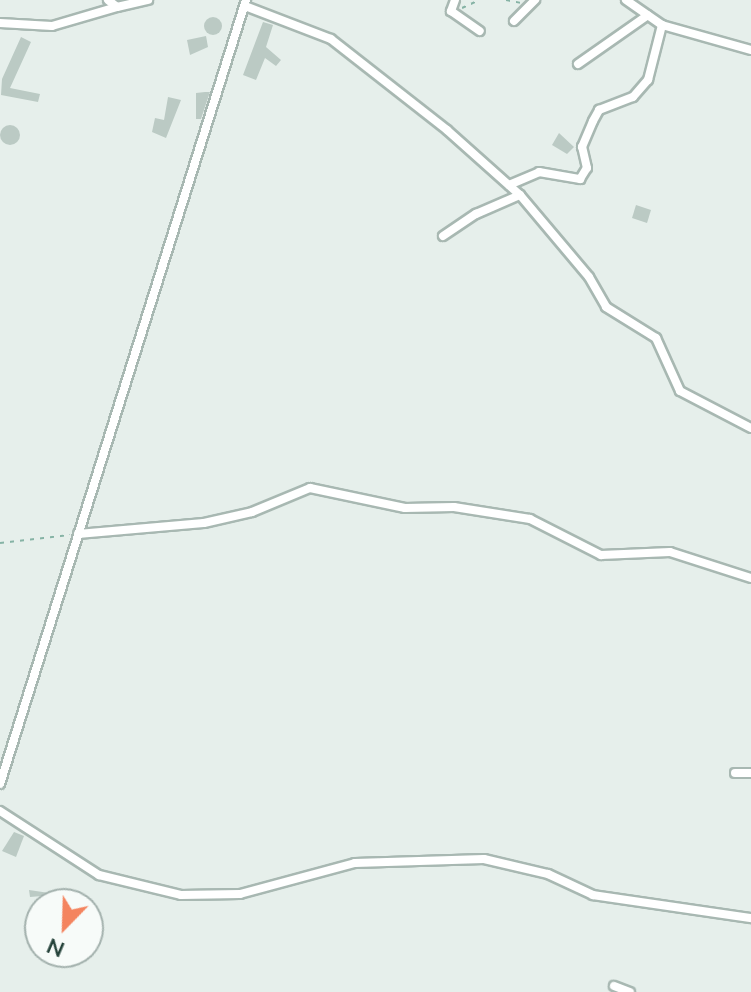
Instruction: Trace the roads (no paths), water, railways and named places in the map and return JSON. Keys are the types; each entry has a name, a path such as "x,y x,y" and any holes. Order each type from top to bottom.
{"street":[{"path":"108,0 117,7"},
{"path":"0,23 52,26 148,0"},
{"path":"455,0 451,11 480,31"},
{"path":"626,0 662,25 751,50"},
{"path":"514,21 532,1"},
{"path":"0,784 246,3 340,46 509,185 589,277 606,307 656,338 680,391 751,428"},
{"path":"578,64 648,15"},
{"path":"509,185 539,172 580,179 587,168 582,147 593,121 599,110 633,97 648,80 662,25"},
{"path":"443,236 476,214 520,195"},
{"path":"78,534 194,525 252,512 310,488 405,508 454,507 530,519 601,555 670,552 751,578"},
{"path":"735,773 751,773"},
{"path":"0,811 99,875 181,895 240,894 355,863 484,859 548,874 593,895 751,918"},
{"path":"614,986 630,992"}]}
